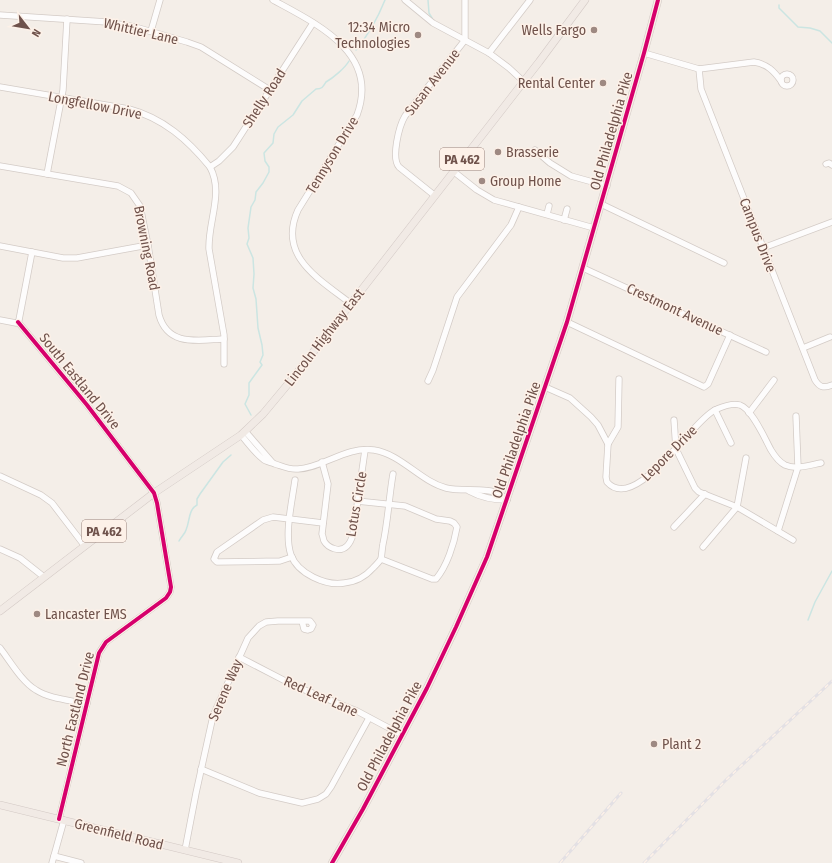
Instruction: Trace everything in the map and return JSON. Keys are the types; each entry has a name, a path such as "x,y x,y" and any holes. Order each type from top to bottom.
{"main road":[{"name":"Lincoln Highway East","path":"0,611 84,545 154,493 243,433 276,399 585,0"},
{"name":"Old Philadelphia Pike","path":"332,863 427,688 473,590 492,545 567,322 602,204 658,0"},
{"name":"Greenfield Road","path":"0,805 238,863"}],"street":[{"path":"151,32 160,0"},
{"name":"Tennyson Drive","path":"273,0 313,23 336,39 352,57 360,74 361,97 358,110 352,124 298,210 293,226 293,239 296,252 300,260 305,266 350,303"},
{"path":"405,0 433,23 489,53 523,81"},
{"name":"Susan Avenue","path":"434,194 397,165 395,154 400,127 405,116 465,40 465,0"},
{"path":"489,53 530,0"},
{"name":"Whittier Lane","path":"0,15 117,23 187,42 201,47 270,90"},
{"path":"47,174 62,97 67,19"},
{"name":"Shelly Road","path":"210,167 219,161 233,147 313,23"},
{"path":"644,53 699,69 754,62 761,63 770,68 781,81"},
{"name":"Campus Drive","path":"699,69 701,89 817,384 825,388 832,385"},
{"name":"Longfellow Drive","path":"0,87 129,109 152,117 170,127 182,137 210,167 217,187 209,249 222,318 224,364"},
{"path":"536,150 550,163 571,176 607,186"},
{"name":"Browning Road","path":"0,166 118,186 131,193 140,206 159,315 163,326 175,336 184,340 224,339"},
{"path":"454,170 469,184 485,195 503,203 594,228"},
{"path":"602,204 724,263"},
{"path":"546,214 549,206"},
{"path":"428,381 434,370 457,297 511,225 519,207"},
{"path":"564,220 567,209"},
{"path":"763,248 832,222"},
{"path":"0,246 58,258 77,258 148,245"},
{"path":"0,320 16,323 19,320 32,252"},
{"name":"Crestmont Avenue","path":"583,268 766,352"},
{"name":"South Eastland Drive","path":"18,322 87,405 154,493"},
{"path":"567,322 701,386 706,386 730,335"},
{"path":"803,348 830,338"},
{"path":"608,444 618,427 619,380"},
{"path":"774,380 749,413 772,452 786,465 798,467 821,463"},
{"path":"545,388 560,393 577,404 595,421 608,444"},
{"name":"Lepore Drive","path":"608,444 607,482 612,486 619,488 633,486 640,483 650,475 676,449 699,422 715,410 732,404 740,405 748,410 749,413"},
{"path":"715,410 731,443"},
{"path":"778,531 798,467 796,416"},
{"path":"674,420 676,449 695,488 699,492 737,507 793,540"},
{"path":"243,433 272,463 283,467 297,469 307,468 342,455 365,450 383,452 439,486 499,494 507,500"},
{"name":"Lotus Circle","path":"322,462 328,484 322,534 324,541 330,547 341,549 347,546 353,534 365,450"},
{"path":"703,547 737,507 746,458"},
{"path":"295,480 288,546 292,557 295,562 312,577 322,581 343,584 363,577 381,559 393,474"},
{"path":"0,476 41,495 52,503 84,545"},
{"name":"North Eastland Drive","path":"52,863 86,704 97,659 102,647 106,642 166,598 170,592 171,587 162,530 154,493"},
{"path":"674,526 705,494"},
{"path":"358,501 405,506 436,519 450,521 457,527 456,536 448,557 436,579 432,580 381,559"},
{"path":"292,557 280,561 217,562 214,559 217,552 263,520 272,517 323,523"},
{"path":"0,549 20,558 44,577"},
{"name":"Serene Way","path":"185,850 213,716 248,638 252,632 266,622 302,621"},
{"path":"0,648 26,682 35,690 44,694 86,704"},
{"name":"Red Leaf Lane","path":"239,657 308,692 348,707 402,735"},
{"path":"201,769 259,793 302,803 312,802 326,794 331,787 369,718"},
{"path":"54,856 81,863"}],"waterway":[{"path":"356,50 379,14 385,0"},
{"path":"428,0 429,13 432,18"},
{"path":"779,5 779,8 798,27 820,31 832,43"},
{"path":"251,415 245,404 249,395 249,383 262,365 260,362 263,355 258,328 256,299 253,288 253,258 247,244 249,238 248,228 251,207 255,200 256,192 269,172 269,167 265,161 264,153 273,143 274,134 278,127 293,115 302,101 316,89 320,89 326,82 342,70 349,61"},
{"path":"179,541 187,527 192,510 197,505 197,499 200,494 223,462 231,455"},
{"path":"808,620 815,602 832,571"}],"railway":[{"path":"644,863 727,779 832,681"},
{"path":"560,863 621,793"}],"cycle path":[{"path":"332,863 363,809 427,688 487,557 567,322 658,0"},
{"path":"18,322 87,405 154,493 171,587 166,598 106,642 99,653 59,819"}],"place":[{"name":"Wells Fargo","path":"594,30"},
{"name":"12:34 Micro Technologies","path":"418,35"},
{"name":"Rental Center","path":"603,83"},
{"name":"Brasserie","path":"498,152"},
{"name":"Group Home","path":"482,181"},
{"name":"Lancaster EMS","path":"37,614"},
{"name":"Plant 2","path":"654,744"}]}
